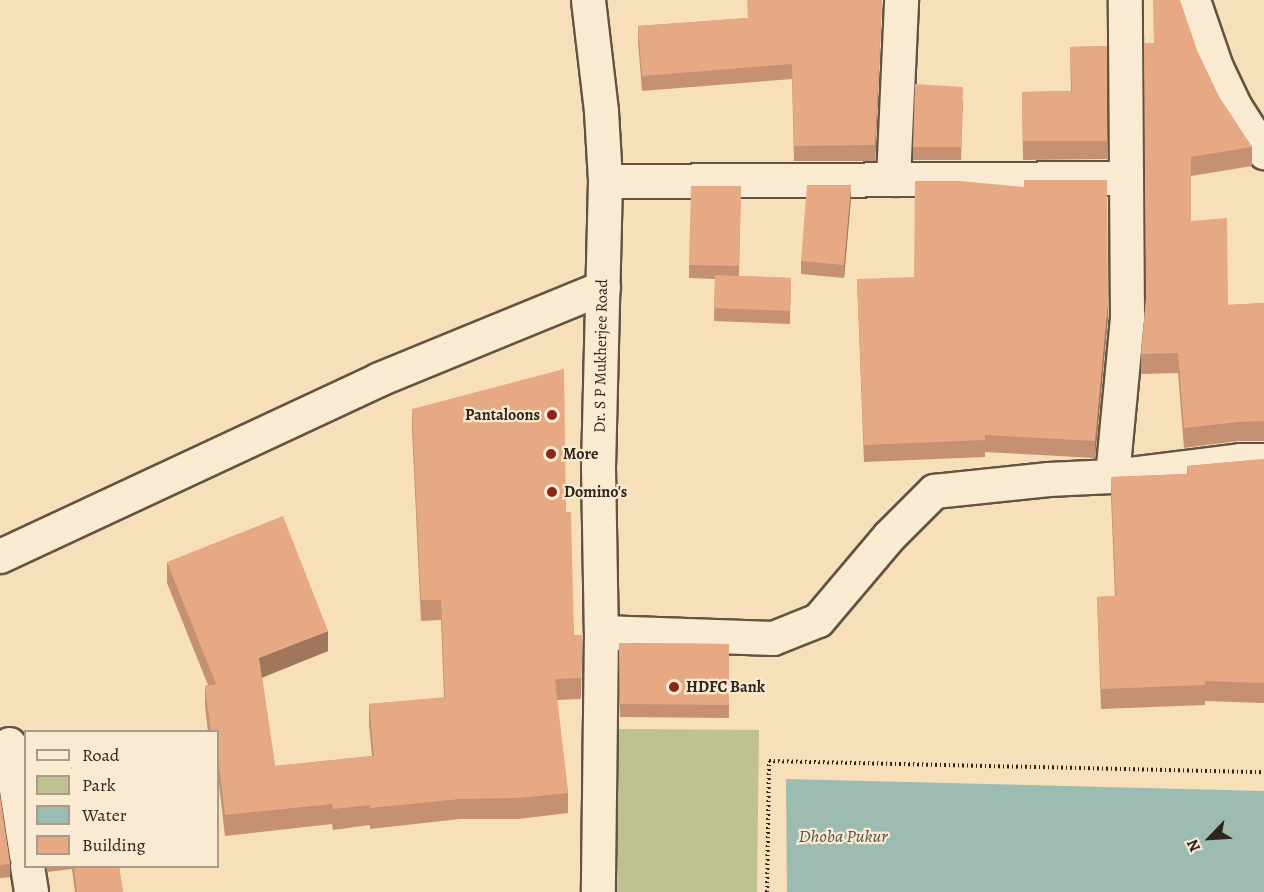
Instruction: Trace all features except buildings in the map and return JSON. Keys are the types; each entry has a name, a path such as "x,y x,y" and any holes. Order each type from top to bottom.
{"street":[{"name":"Dr. S P Mukherjee Road","path":"588,0 600,100 605,181 598,468 601,632 598,892"},
{"path":"893,179 901,0"},
{"path":"1112,476 1127,318 1125,0"},
{"path":"1193,0 1216,67 1235,107 1264,152"},
{"path":"605,181 1126,178"},
{"path":"0,556 380,379 603,286"},
{"path":"601,632 773,638 818,620 889,536 934,491 1048,478 1112,476 1240,460 1264,460"},
{"path":"9,744 24,842"},
{"path":"27,868 31,892"}],"path":[{"path":"767,892 769,761 1264,772"}],"green space":[{"path":"618,729 759,730 757,892 617,892"}],"water":[{"name":"Dhoba Pukur","path":"786,779 1264,791 1264,892 787,892"}],"place":[{"name":"Pantaloons","path":"552,415"},
{"name":"More","path":"551,454"},
{"name":"Domino's","path":"552,492"},
{"name":"HDFC Bank","path":"674,687"}]}
